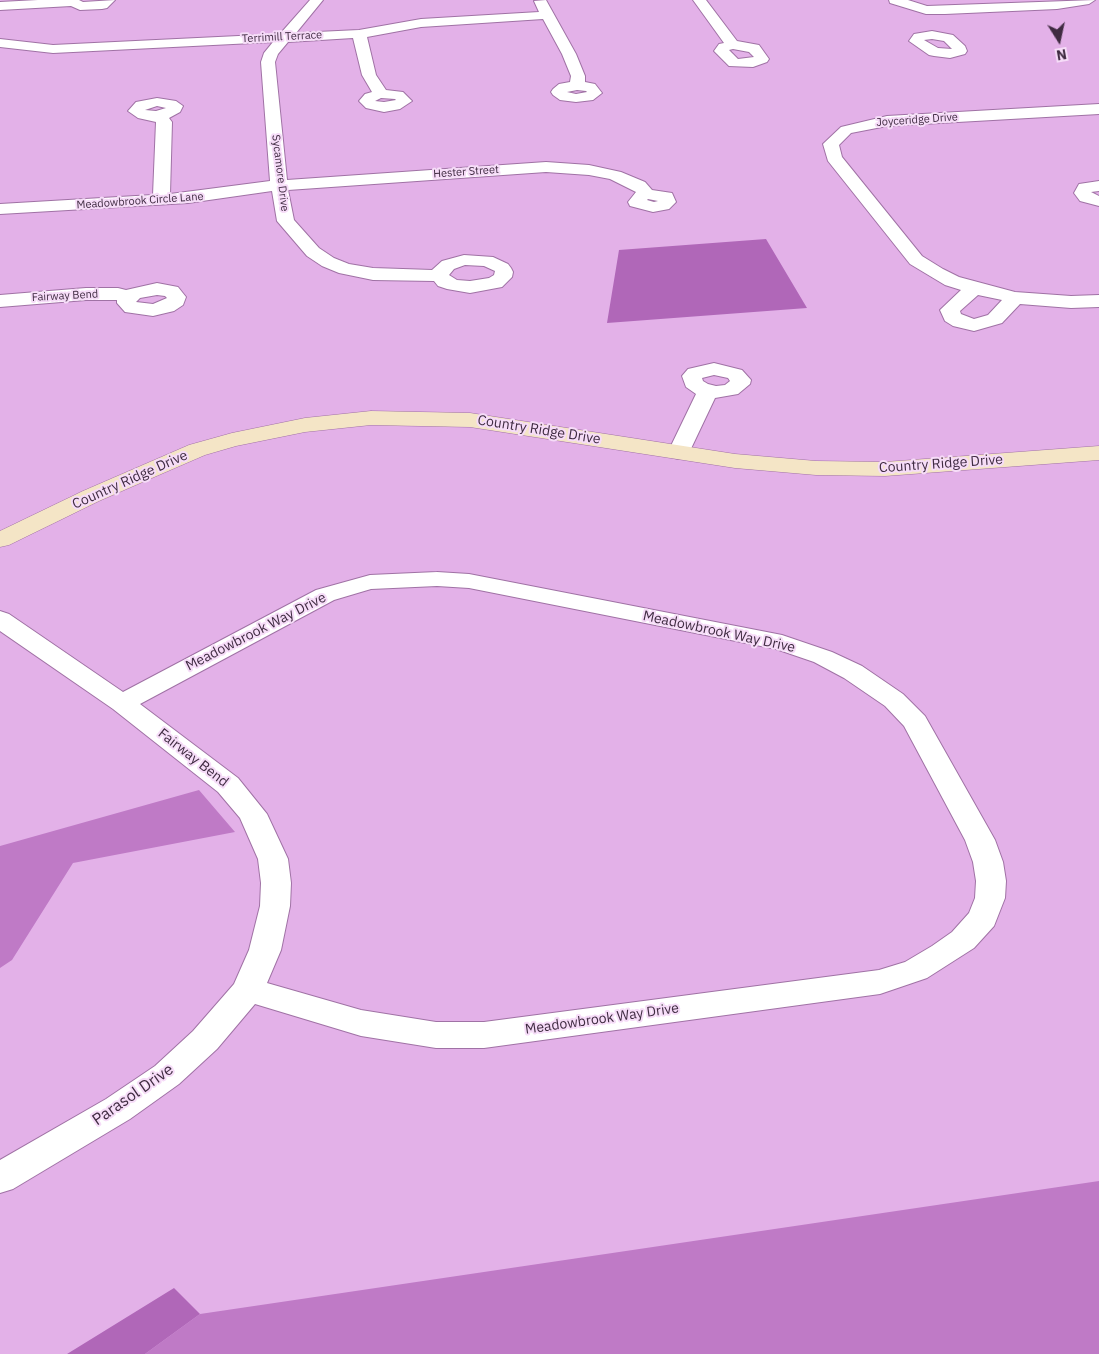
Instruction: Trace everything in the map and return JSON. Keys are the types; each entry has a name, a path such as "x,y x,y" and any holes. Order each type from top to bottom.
{"street":[{"path":"0,6 74,1 80,6 95,6 104,4 108,0"},
{"name":"Sycamore Drive","path":"317,0 271,53 268,62 279,185 286,221 313,252 328,262 373,274 439,276"},
{"path":"540,0 569,54 578,76 577,86"},
{"path":"699,0 732,45"},
{"path":"895,0 926,10 1073,4 1090,6"},
{"path":"926,10 917,21 928,35"},
{"name":"Terrimill Terrace","path":"0,43 53,49 359,34 421,23 548,15"},
{"path":"359,34 369,75 380,94"},
{"name":"Terrimill Terrace","path":"0,52 15,46"},
{"name":"Joyceridge Drive","path":"1099,109 887,121 846,130 831,144 834,158 916,260 952,280 974,288 1015,298 1099,301"},
{"path":"160,115 164,122 161,200"},
{"name":"Hester Street","path":"279,185 546,167 572,168 615,176 639,186 647,194"},
{"name":"Meadowbrook Circle Lane","path":"0,209 188,198 279,185"},
{"path":"1099,186 1085,188 1082,193 1086,197 1099,201"},
{"path":"974,288 950,310 952,317 960,322 974,324 995,319 1015,298"},
{"name":"Fairway Bend","path":"0,300 86,294 118,294 129,297"},
{"path":"679,452 708,391"},
{"name":"Country Ridge Drive","path":"0,540 99,493 197,450 232,440 314,424 370,418 470,420 775,466 849,470 885,470 1099,453"},
{"name":"Meadowbrook Way Drive","path":"122,702 325,595 370,582 437,579 468,581 782,643 823,657 854,672 894,700 914,722 980,840 988,862 991,881 990,898 983,918 978,924 963,940 916,970 880,982 484,1035 436,1035 361,1023 248,990"},
{"name":"Fairway Bend","path":"0,619 122,702 228,785 253,814 273,859 276,883 275,906 265,950 248,990"},
{"name":"Parasol Drive","path":"0,1178 118,1109 167,1075 205,1040 248,990"}],"shaded area":[{"path":"766,239 807,308 607,323 619,250"},
{"path":"199,790 235,832 73,863 12,960 0,968 0,846"},
{"path":"1099,1181 1099,1354 145,1354 200,1314"},
{"path":"174,1288 200,1314 145,1354 67,1354"}]}
